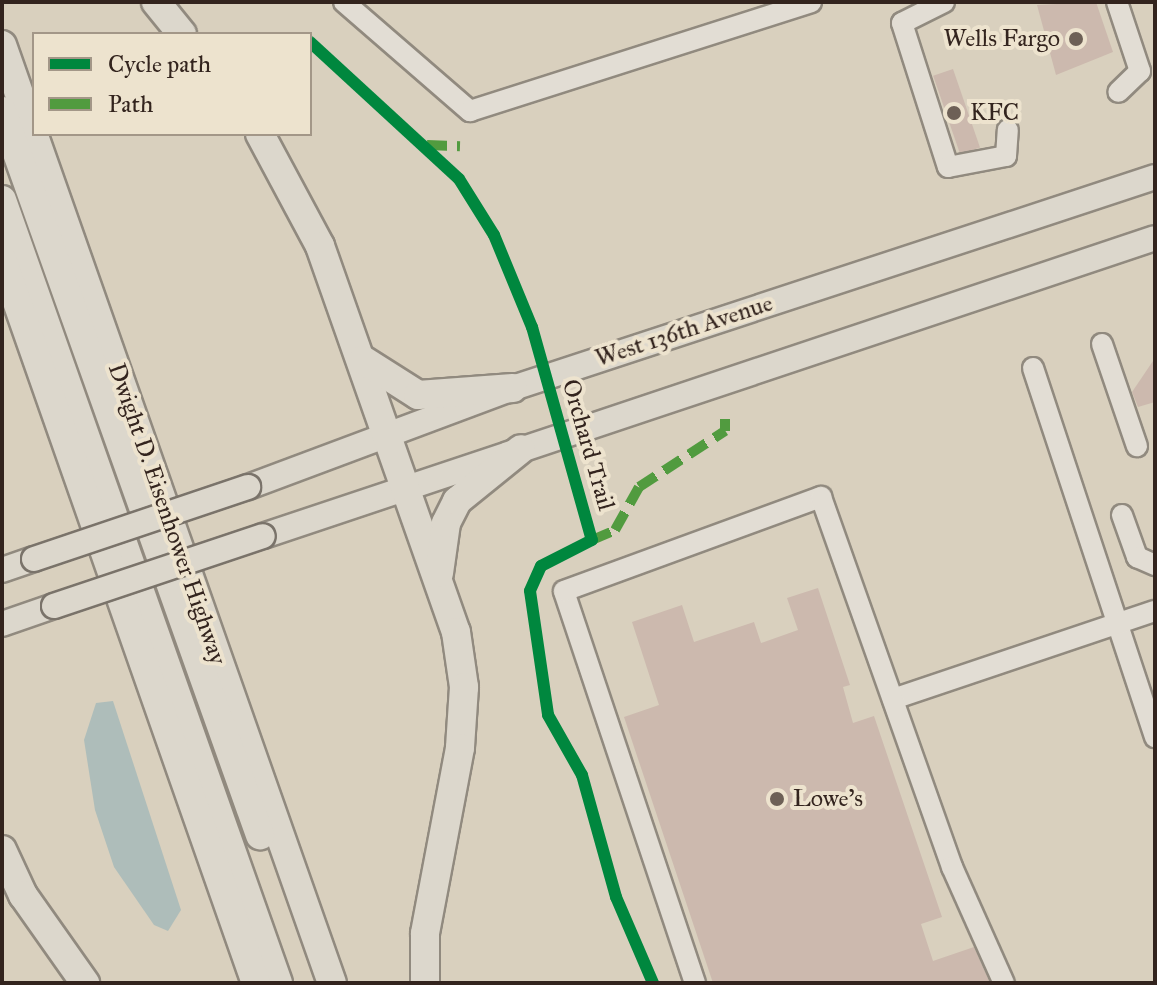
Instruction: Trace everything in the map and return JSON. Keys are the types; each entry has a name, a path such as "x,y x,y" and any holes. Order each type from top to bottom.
{"highway":[{"path":"156,2 180,32"},
{"name":"Dwight D. Eisenhower Highway","path":"2,45 32,130"},
{"path":"2,111 312,983"},
{"name":"Dwight D. Eisenhower Highway","path":"34,136 332,983"},
{"path":"261,136 300,200 363,360 386,437 439,578 464,687 425,934 425,983"},
{"path":"2,200 278,983"},
{"path":"2,259 256,983"},
{"path":"363,360 418,395 513,388"},
{"path":"439,578 452,508 471,484 521,449"},
{"path":"2,850 23,895 85,983"}],"main road":[{"path":"1096,194 1155,159"},
{"name":"West 136th Avenue","path":"2,570 248,487 513,388 1155,177"},
{"path":"2,624 404,485 1155,238"},
{"path":"1117,251 1155,247"}],"lane":[{"path":"344,2 470,111 811,2"},
{"path":"944,2 902,23 948,167 1006,156 1008,130"},
{"path":"1117,2 1140,71 1118,92"},
{"path":"1102,344 1137,446"},
{"path":"1033,368 1155,737"},
{"path":"695,983 564,591 821,497 952,867 1004,983"},
{"path":"1122,515 1137,557 1155,565"},
{"path":"893,699 1155,611"}],"shaded area":[{"path":"113,701 181,910 168,931 154,925 114,867 95,810 84,740 96,703"}],"building":[{"name":"Wells Fargo","path":"1096,2 1113,52 1056,75 1037,5"},
{"name":"KFC","path":"953,69 980,147 960,154 933,76"},
{"path":"1155,358 1155,402 1138,407 1132,392"},
{"name":"Lowe's","path":"818,588 850,685 843,687 853,723 874,716 942,917 921,924 933,961 974,947 990,983 713,983 624,717 659,705 632,622 682,605 694,642 754,622 761,643 798,630 787,598"}],"marked path":[{"path":"427,145 460,146"},
{"path":"592,540 615,530 639,487 725,431 725,419"}],"cycle path":[{"name":"Orchard Trail","path":"312,44 459,179 494,235 532,327 592,540 541,566 530,591 548,715 582,775 616,897 653,983"}],"place":[{"name":"Wells Fargo","path":"1076,39"},
{"name":"KFC","path":"954,113"},
{"name":"Lowe's","path":"777,799"}]}
